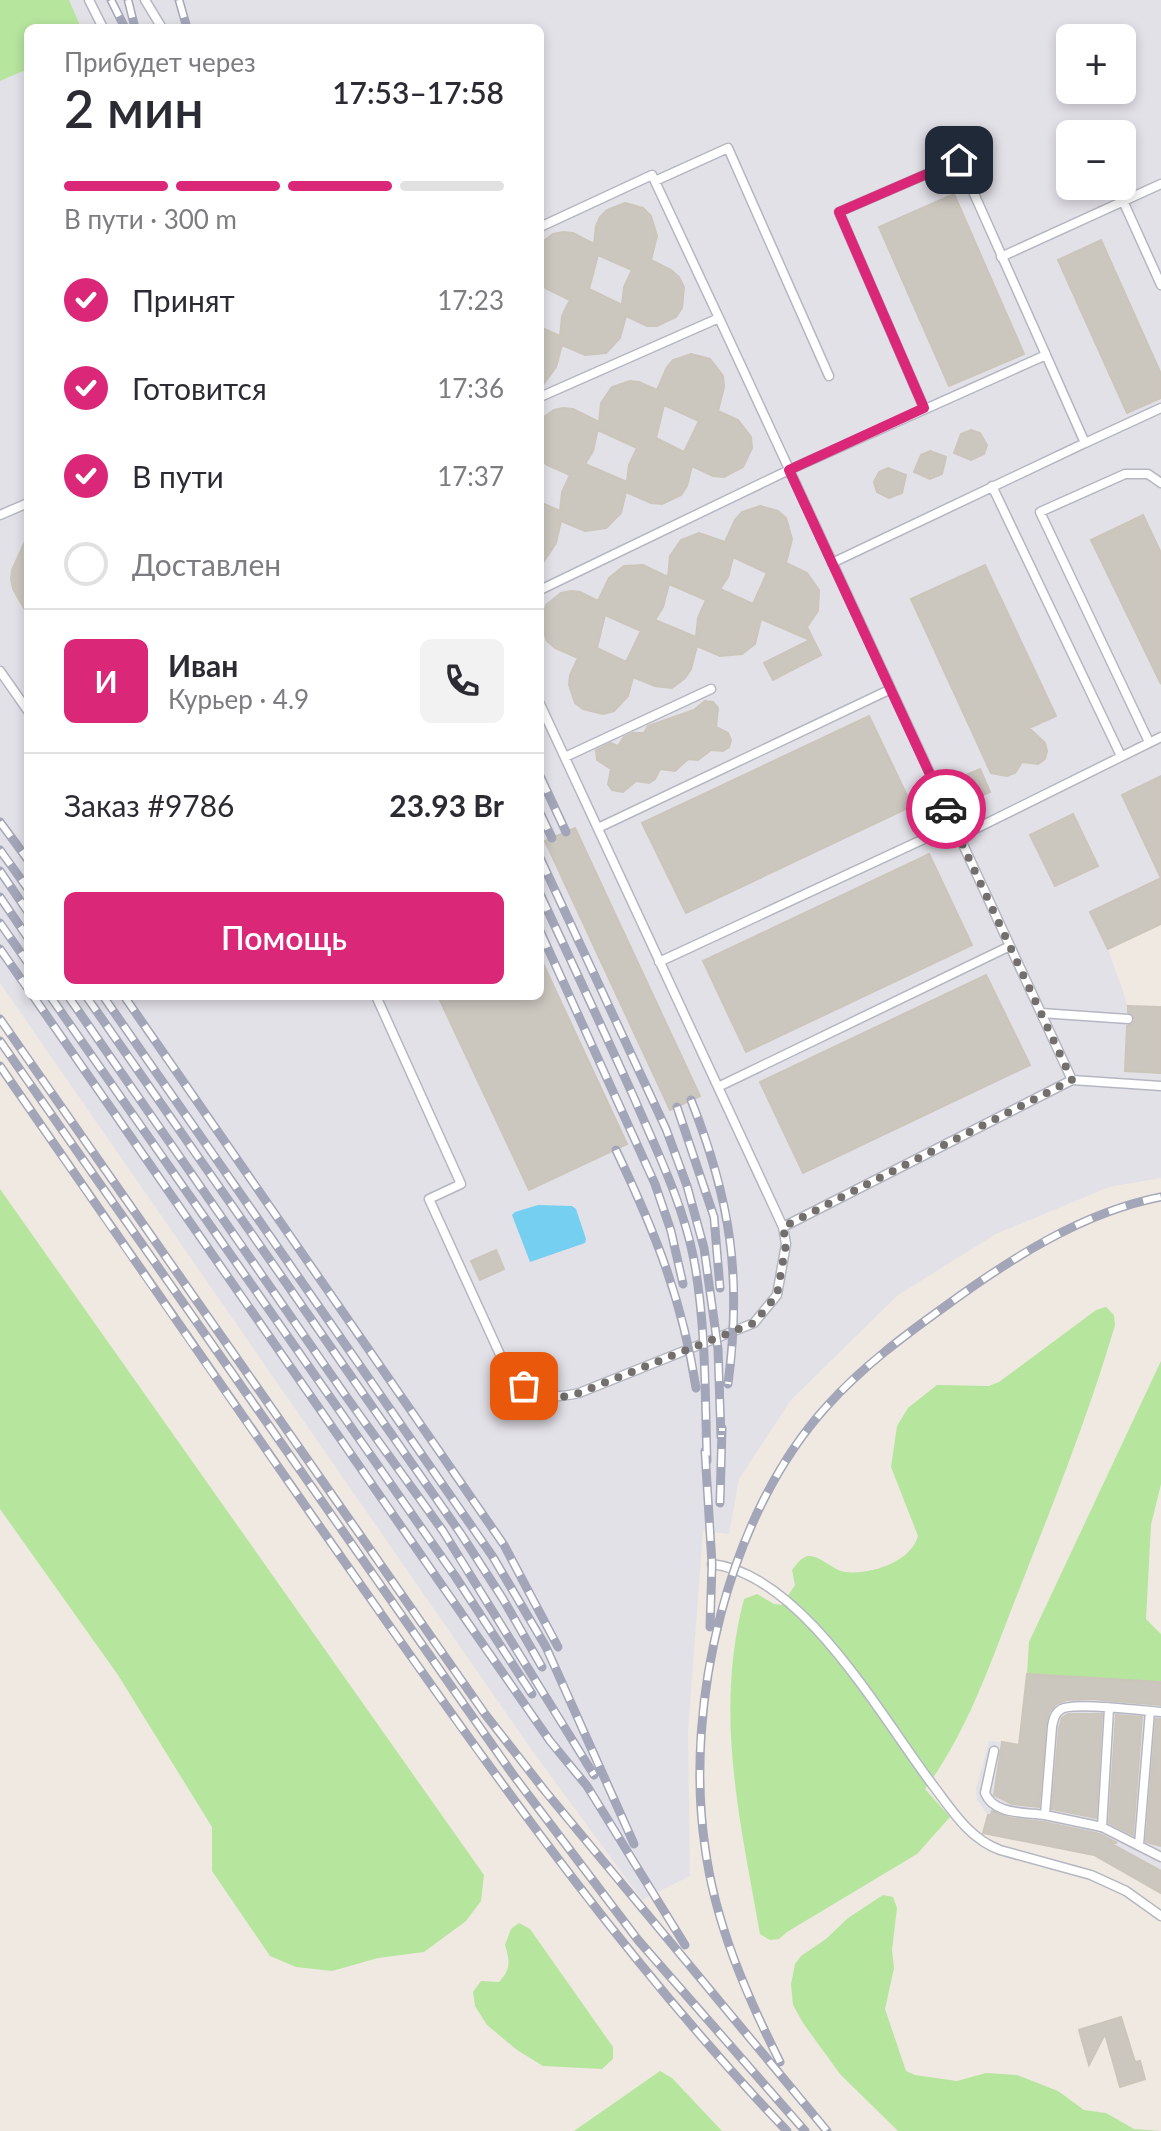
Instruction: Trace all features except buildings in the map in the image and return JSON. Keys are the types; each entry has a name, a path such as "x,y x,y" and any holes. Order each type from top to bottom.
{"lane":[{"path":"89,0 101,24"},
{"path":"145,0 160,24"},
{"path":"655,181 728,148 829,376"},
{"path":"924,408 839,212 959,160 1085,443"},
{"path":"544,225 652,175 1072,1080"},
{"path":"1001,257 1161,184"},
{"path":"1123,201 1161,285"},
{"path":"544,395 719,318"},
{"path":"544,588 789,470 1046,355"},
{"path":"832,563 1161,408"},
{"path":"1149,742 1040,512 1125,474 1148,474 1161,483"},
{"path":"992,486 1121,756"},
{"path":"0,515 24,505"},
{"path":"0,671 24,705"},
{"path":"565,757 711,689"},
{"path":"598,828 891,689"},
{"path":"378,1000 461,1184 429,1199 508,1372 524,1386 554,1399 579,1393 754,1323 777,1295 786,1244 783,1227 544,712"},
{"path":"959,837 1161,737"},
{"path":"659,962 954,825"},
{"path":"718,1087 1010,946"},
{"path":"1041,1013 1128,1019"},
{"path":"783,1227 1072,1080 1161,1086"},
{"path":"712,1564 734,1569 785,1597 835,1650 929,1781 974,1836 1000,1850 1091,1875 1126,1891 1161,1916"},
{"path":"1045,1815 1054,1717 1067,1706 1161,1712"},
{"path":"1102,1827 1109,1709"},
{"path":"1139,1845 1150,1711"},
{"path":"994,1751 985,1793 990,1803 1004,1809 1102,1827 1161,1857"}],"shaded area":[{"path":"0,0 1161,0 1161,924 1108,949 1128,1006 1161,1007 1161,1178 1109,1187 996,1234 898,1295 791,1400 739,1479 729,1534 703,1531 688,1732 690,1876 642,1900 531,1749 0,983"},
{"path":"1027,1674 1161,1682 1161,1893 1094,1855 983,1833 988,1815 977,1800 976,1789 989,1741 1019,1744"}],"green space":[{"path":"0,0 69,0 79,24 24,24 24,71 0,81"},
{"path":"0,1189 484,1875 481,1901 466,1921 424,1952 378,1958 332,1971 296,1967 270,1956 212,1871 212,1827 118,1675 0,1509"},
{"path":"1106,1307 1114,1315 1115,1325 1070,1459 978,1693 954,1743 925,1789 950,1817 917,1854 779,1939 770,1940 760,1934 733,1767 731,1684 744,1599 757,1594 782,1605 795,1585 792,1570 808,1556 845,1572 878,1569 899,1560 914,1545 918,1536 891,1467 897,1426 908,1408 937,1385 989,1386 999,1382 1096,1310"},
{"path":"1161,1361 1161,1484 1151,1525 1146,1619 1161,1634 1161,1682 1027,1674 1029,1642"},
{"path":"883,1895 893,1897 897,1908 892,1950 894,1968 885,2009 906,2071 957,2081 986,2073 1017,2075 1058,2091 1084,2110 1106,2113 1134,2129 1161,2131 898,2131 840,2074 793,2005 791,1984 795,1964 801,1956 826,1939 848,1918"},
{"path":"519,1923 530,1929 613,2047 613,2059 602,2069 543,2066 517,2050 487,2025 475,2006 473,1992 481,1981 499,1982 506,1973 508,1960 505,1945 511,1929"},
{"path":"660,2071 672,2078 722,2131 574,2131"}],"water":[{"path":"538,1205 572,1206 576,1209 585,1243 530,1262 512,1215"}],"railway":[{"path":"111,0 123,24"},
{"path":"128,0 134,24"},
{"path":"179,0 186,24"},
{"path":"544,785 566,832"},
{"path":"544,821 552,838"},
{"path":"0,822 24,855"},
{"path":"0,850 24,883"},
{"path":"544,867 666,1129 687,1186 704,1248 718,1349 721,1437"},
{"path":"0,871 24,906"},
{"path":"0,897 24,932"},
{"path":"544,903 669,1178 689,1239 701,1310 707,1461"},
{"path":"0,923 24,957"},
{"path":"544,940 655,1184 671,1231 683,1284"},
{"path":"0,949 24,983"},
{"path":"36,1000 550,1741 587,1786 685,1945"},
{"path":"53,1000 455,1576 532,1694"},
{"path":"71,1000 443,1531 594,1775"},
{"path":"89,1000 461,1534 542,1667"},
{"path":"106,1000 493,1557 546,1647 634,1844"},
{"path":"127,1000 504,1545 558,1647"},
{"path":"0,1019 485,1714 545,1791 827,2131"},
{"path":"0,1041 514,1776 638,1940 805,2131"},
{"path":"0,1066 431,1685 527,1817 678,2009 787,2131"},
{"path":"691,1100 716,1172 730,1240 734,1309 728,1384"},
{"path":"677,1107 714,1217 720,1288"},
{"path":"616,1150 643,1208 675,1294 696,1388"},
{"path":"780,2062 744,1984 716,1903 705,1847 700,1791 701,1733 708,1673 721,1613 739,1555 763,1501 792,1450 827,1406 869,1365 947,1305 1048,1239 1104,1214 1161,1197"},
{"path":"720,1503 722,1428"},
{"path":"705,1451 712,1564 710,1627"}],"way so far":[{"path":"524,1386 554,1399 579,1393 754,1323 777,1295 786,1244 783,1227 1072,1080 946,809"}],"route":[{"path":"946,809 789,470 924,408 839,212 959,160"}]}
